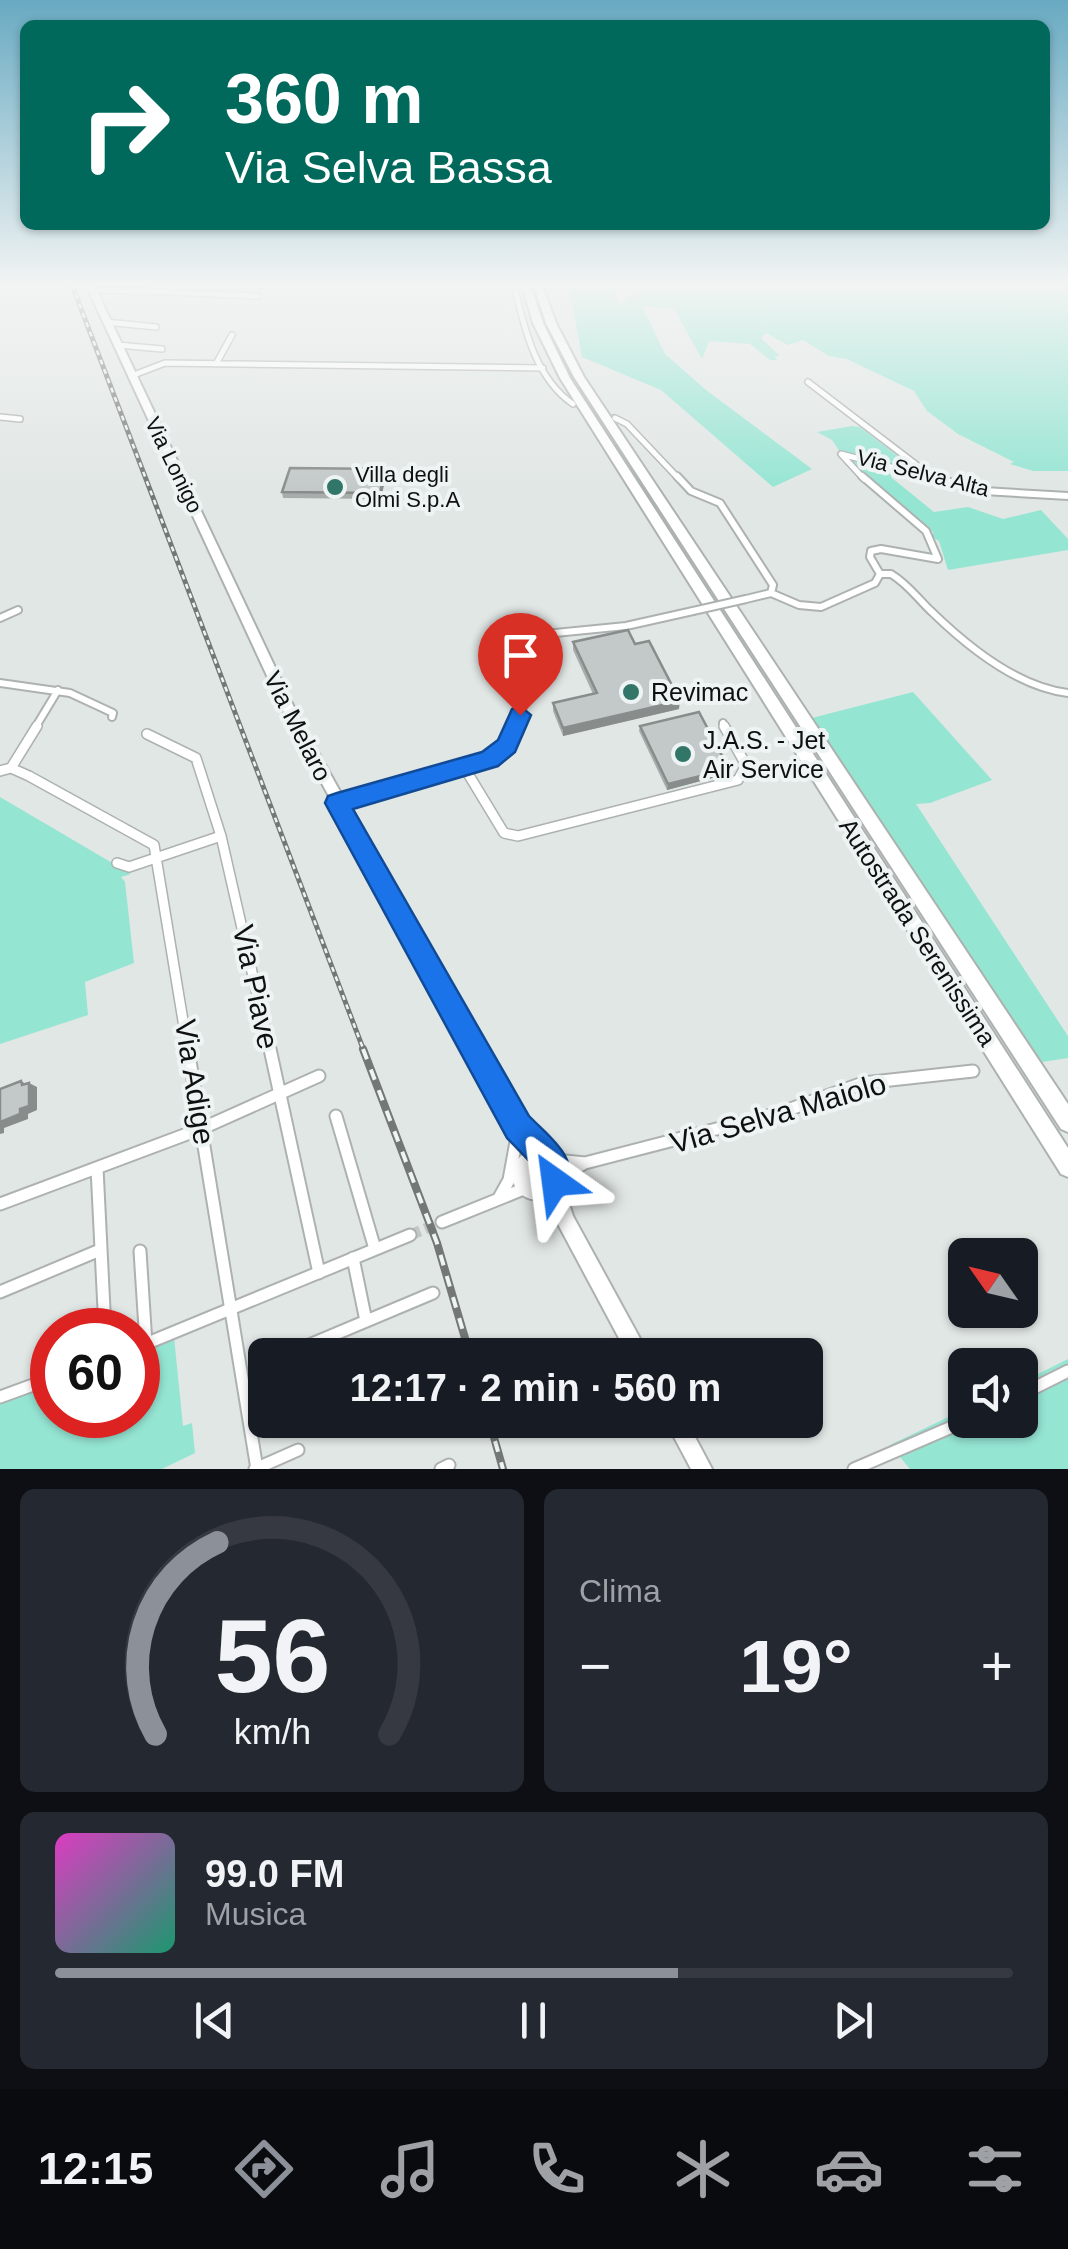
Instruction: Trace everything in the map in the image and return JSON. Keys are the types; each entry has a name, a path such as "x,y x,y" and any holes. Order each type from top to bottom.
{"highway":[{"name":"Autostrada Serenissima","path":"553,354 574,392 1068,1167"},
{"name":"Autostrada Serenissima","path":"567,354 1068,1122"}],"main road":[{"name":"Via Lonigo","path":"122,354 205,530"},
{"name":"Via Melaro","path":"205,530 337,803 518,1127 523,1149 542,1176"},
{"path":"542,1176 630,1338"},
{"path":"685,1438 702,1469"}],"street":[{"path":"216,364 222,354"},
{"path":"538,354 557,394 573,404"},
{"path":"131,376 166,363 543,368"},
{"path":"808,382 933,478"},
{"path":"0,417 20,418"},
{"path":"616,418 627,424 691,491 720,503 773,585 771,593"},
{"name":"Via Selva Alta","path":"880,574 870,557 871,551 881,549 933,560 938,559 938,552 923,528 840,454 984,491 1068,496"},
{"path":"337,803 490,760 507,745 526,696 526,650 538,638 771,593 799,606 821,607 875,583 880,574 899,577 948,627 1030,683 1052,692 1068,693"},
{"path":"0,618 18,610"},
{"path":"0,683 58,690 113,713 112,717"},
{"path":"11,768 58,690"},
{"path":"456,769 467,772 504,833 518,836 738,780 746,765 723,723"},
{"name":"Via Piave","path":"147,734 196,758 222,836 319,1273"},
{"path":"0,771 11,768 154,845 158,856"},
{"path":"117,863 129,867 222,836"},
{"name":"Via Adige","path":"158,856 256,1469"},
{"name":"Via Selva Maiolo","path":"542,1176 782,1112 863,1082 973,1071"},
{"path":"0,1204 203,1128 319,1076"},
{"path":"336,1116 375,1249"},
{"path":"492,1204 503,1194 509,1180 518,1127"},
{"name":"Via Selva Maiolo","path":"542,1176 586,1164"},
{"path":"96,1168 104,1308"},
{"path":"442,1222 492,1204 542,1176"},
{"path":"160,1337 410,1235"},
{"path":"0,1292 100,1250"},
{"path":"140,1251 141,1308"},
{"path":"353,1258 366,1321"},
{"path":"326,1338 433,1293"},
{"path":"1038,1385 1068,1371"},
{"path":"0,1397 30,1386"},
{"path":"854,1469 948,1429"},
{"path":"256,1469 298,1450"}],"green space":[{"path":"581,354 665,354 706,390 812,469 773,487 661,390"},
{"path":"762,354 780,356 775,356 777,360"},
{"path":"825,354 1068,354 1068,471 1033,471 1010,464 1014,462 958,434 927,411 914,391 847,359"},
{"path":"860,427 917,471 884,463 892,478 934,512 968,507 1003,519 1041,510 1068,539 1068,550 948,570 939,541 929,535 934,533 840,452 832,440 817,432"},
{"path":"913,692 992,780 930,803 916,804 1068,1036 1068,1058 1042,1062 1043,1075 808,719"},
{"path":"0,797 131,874 121,877 125,882 134,963 85,982 88,1015 0,1044"},
{"path":"174,1337 183,1426 192,1423 195,1453 162,1469 0,1469 0,1403 30,1391 30,1438 160,1438 160,1342"},
{"path":"1068,1359 1068,1469 910,1469 890,1445 948,1417 948,1438 1038,1438 1038,1374"}],"building":[{"name":"Villa degli Olmi S.p.A","path":"290,468 385,469 380,493 282,492"},
{"name":"Revimac","path":"628,630 635,644 649,641 680,701 563,728 553,703 597,693 573,642"},
{"name":"J.A.S. - Jet Air Service","path":"699,712 729,769 668,784 640,726"},
{"path":"21,1081 22,1085 29,1083 29,1106 0,1122 0,1089"}],"tunnel":[{"path":"573,404 615,418"},
{"path":"410,1235 442,1222"}],"railway":[{"path":"98,354 364,1051"},
{"path":"363,1049 437,1243 465,1338"},
{"path":"494,1438 503,1469"}],"place":[{"name":"Villa degli Olmi S.p.A","path":"335,487"},
{"name":"Revimac","path":"631,692"},
{"name":"J.A.S. - Jet Air Service","path":"683,754"}],"route":[{"path":"520,715 507,745 490,760 337,803 518,1127 552,1160 555,1182"}]}
